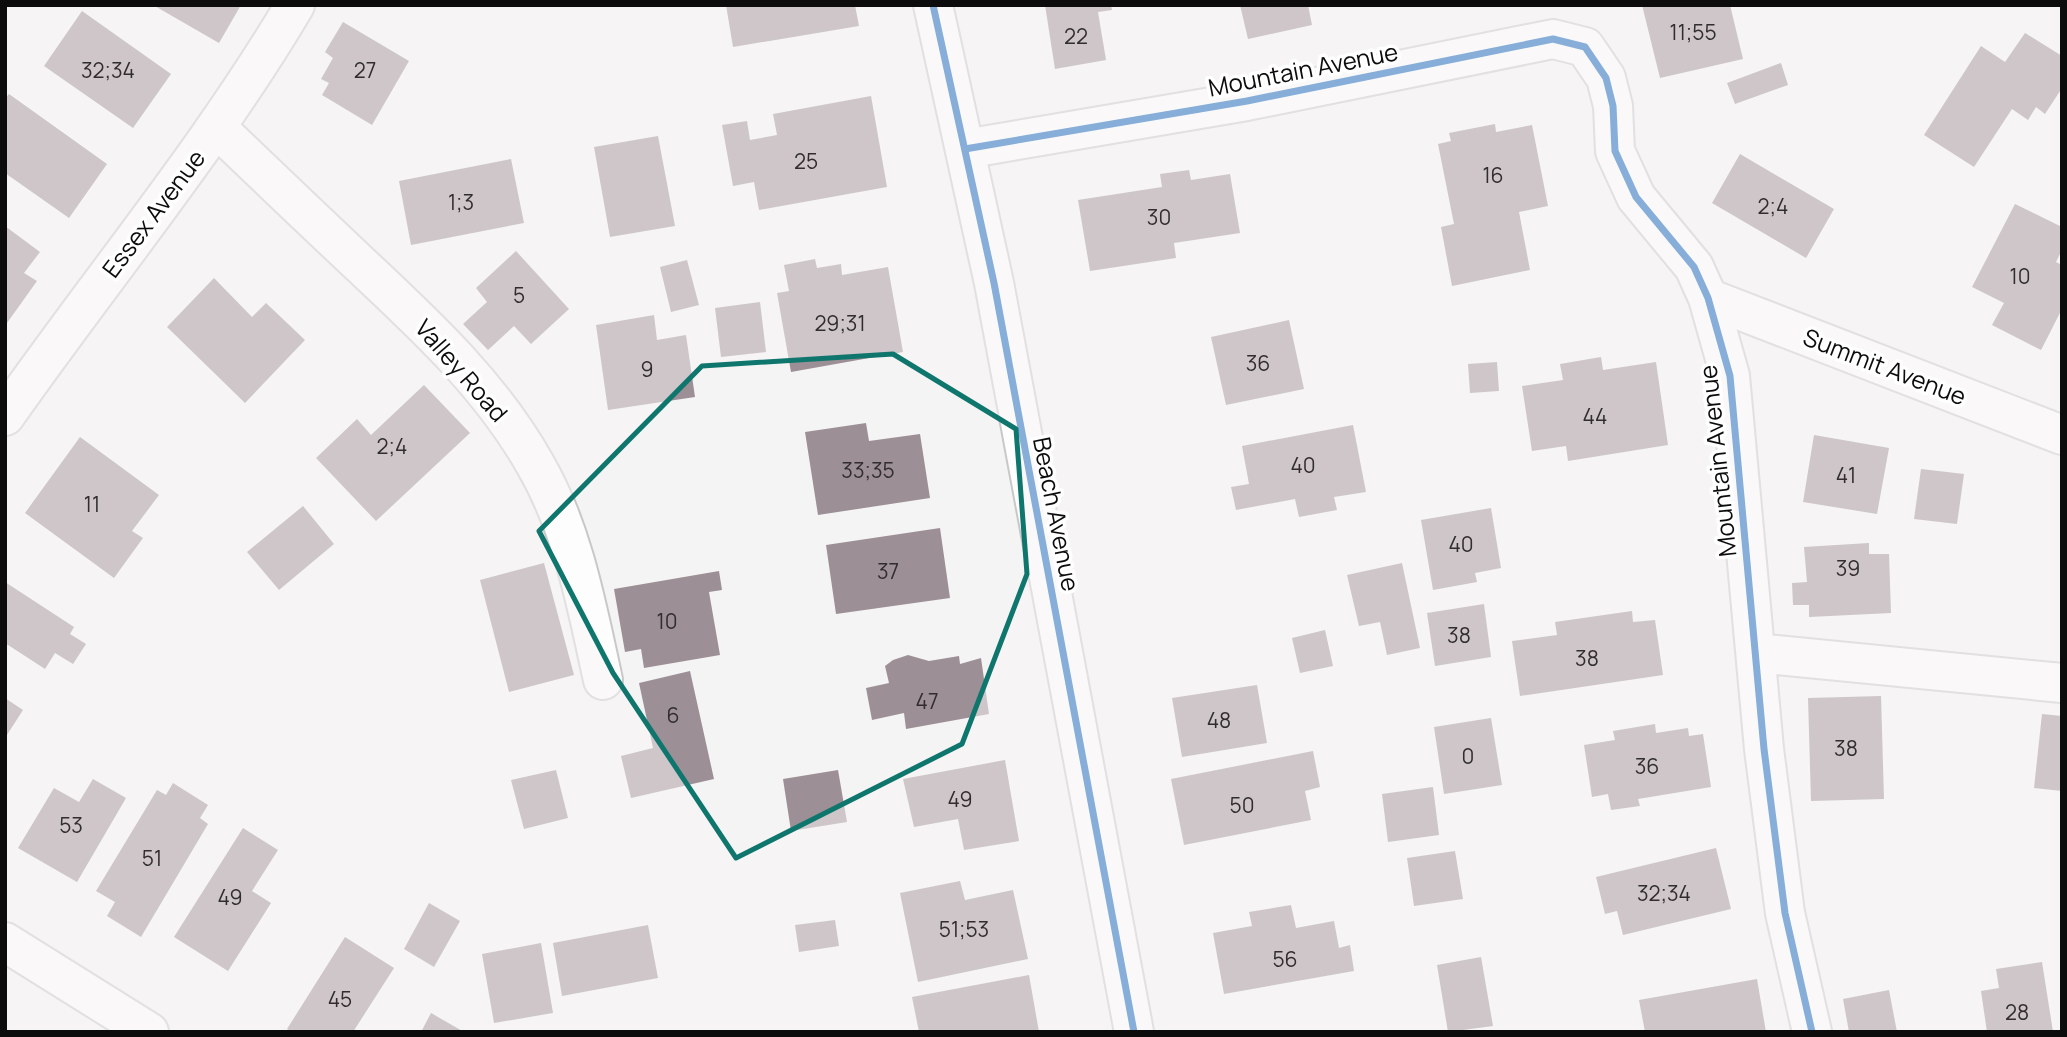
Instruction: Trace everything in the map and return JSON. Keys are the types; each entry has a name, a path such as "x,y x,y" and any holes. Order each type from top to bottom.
{"street":[{"name":"Essex Avenue","path":"5,416 216,127 295,5"},
{"name":"Beach Avenue","path":"933,5 994,283 1134,1032"},
{"name":"Mountain Avenue","path":"965,149 1247,101 1553,39 1585,47 1606,78 1612,106 1615,151 1636,197 1693,267 1709,298 1730,376 1764,749 1785,913 1812,1032"},
{"name":"Valley Road","path":"216,127 441,340 498,406 536,465 562,521 582,584 603,680"},
{"name":"Summit Avenue","path":"1709,298 2062,435"},
{"path":"1756,653 2062,683"},
{"path":"5,942 149,1032"}],"highlighted area":[{"path":"893,354 1016,429 1027,574 962,744 736,858 613,673 539,531 702,366"}],"building":[{"path":"153,5 241,5 219,43"},
{"path":"726,5 855,5 859,26 733,47"},
{"path":"1045,5 1111,5 1112,10 1098,12 1106,60 1055,69"},
{"path":"1240,5 1308,5 1312,25 1248,39"},
{"path":"1642,5 1730,5 1743,59 1660,78"},
{"path":"82,11 171,74 133,128 44,66"},
{"path":"343,22 409,61 372,125 322,95 329,83 321,79 333,58 325,52"},
{"path":"2025,33 2062,56 2062,88 2045,114 2036,107 2028,120 2012,109 1974,167 1924,135 1981,46 2005,62"},
{"path":"1781,63 1788,85 1735,104 1727,83"},
{"path":"9,94 107,164 69,218 5,173 5,99"},
{"path":"871,96 887,187 759,210 754,182 733,186 722,125 747,121 750,140 777,135 773,114"},
{"path":"1495,124 1496,132 1532,125 1548,206 1519,212 1530,270 1452,286 1441,227 1454,224 1438,144 1451,141 1449,133"},
{"path":"658,136 675,226 610,237 594,147"},
{"path":"1740,154 1834,209 1806,258 1712,203"},
{"path":"511,159 524,223 411,245 399,181"},
{"path":"1189,170 1191,180 1230,174 1240,233 1174,243 1176,258 1090,271 1078,200 1162,187 1160,174"},
{"path":"2015,204 2062,227 2062,250 2056,262 2062,265 2062,309 2041,350 1992,325 2004,303 1972,287"},
{"path":"5,226 40,252 24,273 37,281 7,323"},
{"path":"516,251 569,309 531,344 514,326 488,350 463,324 487,302 476,288"},
{"path":"815,259 817,268 841,264 842,275 888,267 903,352 791,372 777,293 789,291 784,265"},
{"path":"687,260 699,305 671,312 660,267"},
{"path":"214,278 252,317 266,303 305,340 245,403 167,327"},
{"path":"760,302 766,352 721,357 715,308"},
{"path":"654,315 657,340 686,335 695,397 608,410 596,325"},
{"path":"1289,320 1304,389 1226,405 1211,337"},
{"path":"1601,357 1603,370 1656,362 1668,445 1568,461 1566,446 1532,451 1522,386 1563,380 1560,364"},
{"path":"1497,362 1499,391 1470,393 1468,364"},
{"path":"424,385 470,433 376,521 316,458 357,419 371,435"},
{"path":"866,423 869,441 920,434 930,498 818,515 805,432"},
{"path":"1353,425 1366,492 1334,497 1337,510 1299,517 1295,499 1236,510 1231,487 1249,484 1242,446"},
{"path":"1814,435 1889,448 1877,514 1803,502"},
{"path":"80,437 159,495 132,531 143,538 114,578 25,513"},
{"path":"1921,469 1964,474 1957,524 1914,519"},
{"path":"303,506 334,544 279,590 247,552"},
{"path":"1491,508 1501,568 1475,573 1477,582 1433,590 1421,520"},
{"path":"940,528 950,598 836,614 826,545"},
{"path":"1869,543 1869,554 1889,554 1891,613 1809,617 1809,605 1793,605 1792,583 1807,582 1804,547"},
{"path":"544,563 574,675 509,692 480,580"},
{"path":"1402,563 1420,648 1387,655 1380,622 1359,626 1347,575"},
{"path":"719,571 722,590 709,592 720,655 644,668 641,649 625,652 614,589"},
{"path":"5,582 74,627 70,634 86,644 73,664 55,653 45,669 5,643"},
{"path":"1484,604 1491,657 1435,666 1427,613"},
{"path":"1632,611 1633,622 1655,620 1663,675 1520,696 1512,641 1557,635 1555,622"},
{"path":"1325,630 1333,666 1300,673 1292,638"},
{"path":"908,655 929,661 959,656 960,664 981,658 989,714 906,729 904,713 872,720 866,688 889,683 885,666"},
{"path":"690,671 714,779 631,798 621,756 653,748 639,683"},
{"path":"1257,685 1267,743 1182,757 1172,698"},
{"path":"1881,696 1884,799 1811,801 1808,698"},
{"path":"5,698 23,710 5,738"},
{"path":"2042,714 2062,716 2062,791 2034,788"},
{"path":"1491,718 1502,785 1444,794 1434,727"},
{"path":"1655,724 1656,733 1688,728 1689,736 1703,734 1711,787 1638,799 1640,806 1611,810 1608,794 1592,797 1584,745 1615,740 1613,731"},
{"path":"1313,751 1320,787 1305,791 1311,820 1184,845 1171,779"},
{"path":"1005,760 1019,841 964,850 958,819 914,827 903,779"},
{"path":"556,770 568,818 524,829 511,780"},
{"path":"838,770 847,822 791,831 783,779"},
{"path":"93,779 126,798 77,882 18,848 54,788 79,802"},
{"path":"173,783 208,805 200,818 208,824 141,937 107,916 115,902 96,891 157,790 166,795"},
{"path":"1433,787 1439,835 1388,842 1382,794"},
{"path":"243,828 278,850 252,891 271,903 228,971 174,937"},
{"path":"1716,848 1731,909 1623,935 1617,911 1605,914 1596,877"},
{"path":"1455,851 1463,899 1414,906 1407,858"},
{"path":"960,881 965,900 1013,890 1028,959 918,982 900,893"},
{"path":"429,903 460,921 434,967 404,949"},
{"path":"1291,905 1296,928 1334,921 1339,948 1350,945 1354,971 1224,994 1213,933 1252,926 1249,912"},
{"path":"835,920 839,946 799,952 795,925"},
{"path":"648,925 658,978 562,996 553,943"},
{"path":"345,937 394,968 353,1032 291,1032 287,1029"},
{"path":"541,943 553,1013 494,1023 482,954"},
{"path":"1481,957 1493,1026 1448,1032 1437,965"},
{"path":"2042,962 2053,1032 1987,1032 1981,991 1999,988 1996,969"},
{"path":"1029,975 1039,1032 919,1032 912,997"},
{"path":"1757,979 1766,1032 1645,1032 1639,1000"},
{"path":"1889,990 1897,1032 1849,1032 1843,999"},
{"path":"431,1013 464,1032 421,1032"}],"cycle path":[{"path":"933,5 994,283 1134,1032"},
{"path":"965,149 1247,101 1553,39 1585,47 1606,78 1613,106 1615,151 1636,197 1694,267 1708,298 1730,376 1764,749 1785,913 1812,1032"}]}
